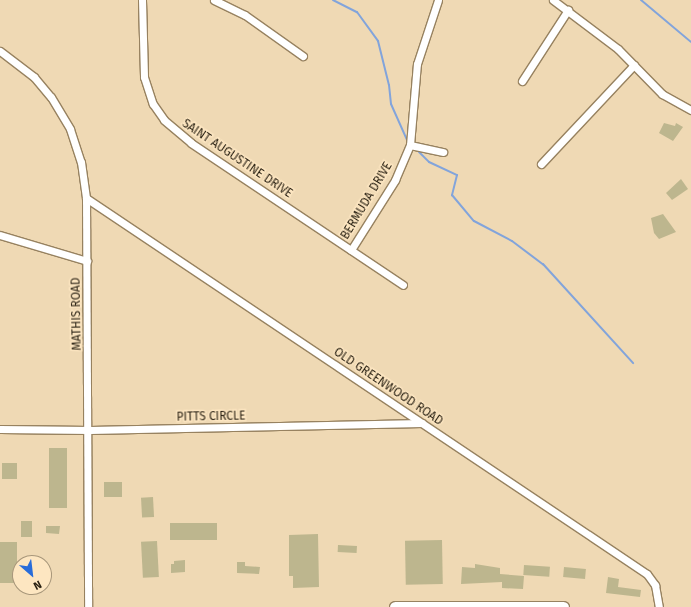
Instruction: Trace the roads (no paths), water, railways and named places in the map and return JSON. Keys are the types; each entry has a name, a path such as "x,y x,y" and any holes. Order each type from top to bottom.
{"highway":[{"path":"395,607 563,607"}],"street":[{"name":"SAINT AUGUSTINE DRIVE","path":"142,0 144,77 153,104 164,120 191,143 402,285"},
{"path":"214,0 244,15 303,56"},
{"name":"BERMUDA DRIVE","path":"351,250 395,180 410,145 418,64 438,0"},
{"path":"553,0 568,10 634,65 662,94 691,110"},
{"path":"522,81 568,10"},
{"name":"MATHIS ROAD","path":"0,51 34,77 65,117 81,162 86,198 90,430 88,607"},
{"path":"541,164 634,65"},
{"path":"410,145 443,152"},
{"name":"OLD GREENWOOD ROAD","path":"86,198 647,574 655,586 658,607"},
{"path":"0,235 87,261"},
{"name":"PITTS CIRCLE","path":"0,429 90,430 422,423"}],"waterway":[{"path":"333,0 357,12 378,41 389,85 391,104 407,140"},
{"path":"641,0 691,42"},
{"path":"419,152 429,162 457,175 452,195 474,221 512,241 543,264 633,363"}]}
